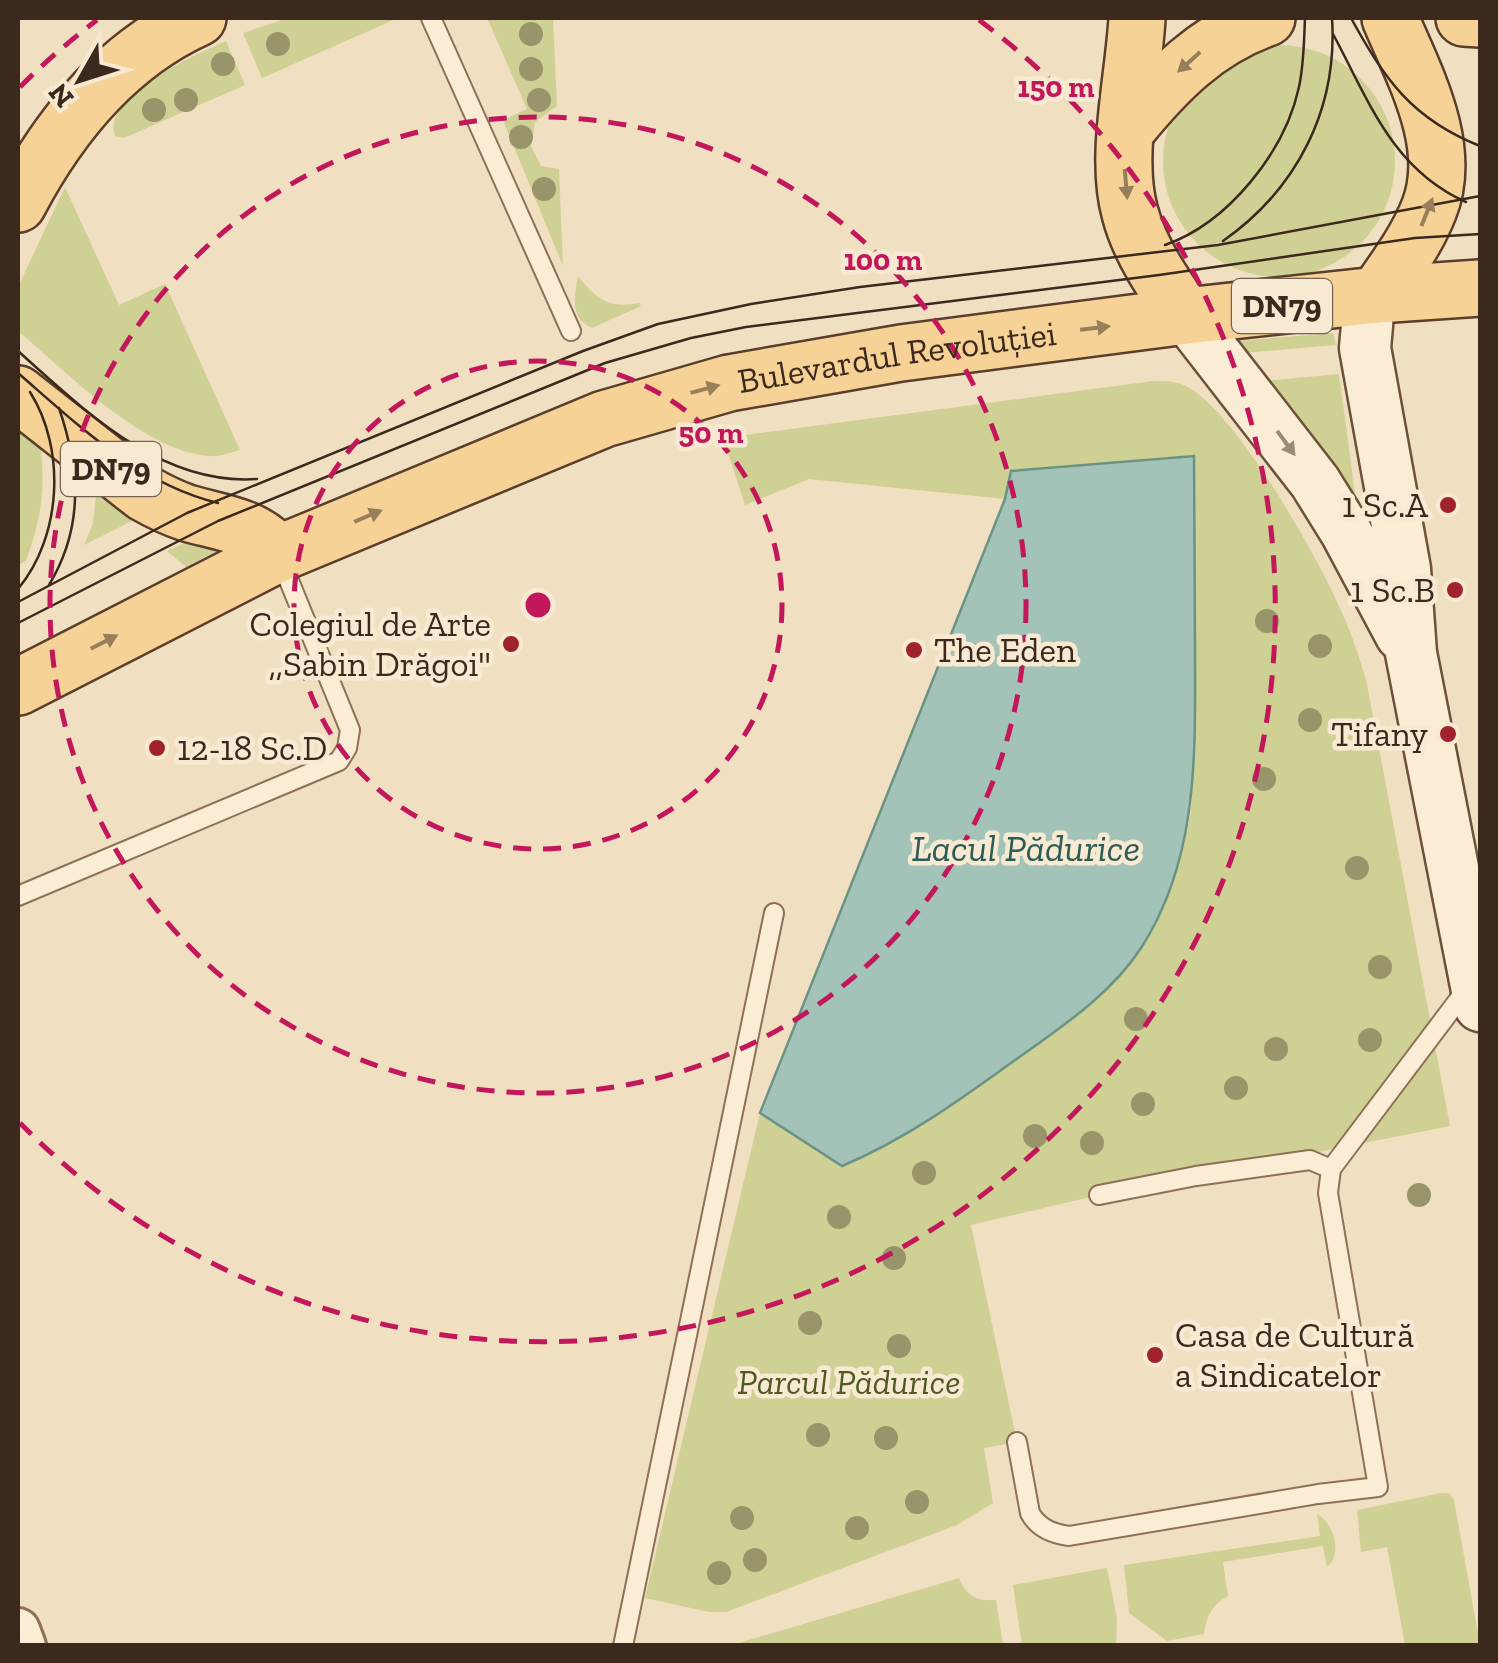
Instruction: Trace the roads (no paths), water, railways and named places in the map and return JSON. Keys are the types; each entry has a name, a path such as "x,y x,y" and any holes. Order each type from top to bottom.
{"main road":[{"path":"27,177 103,83 152,42 198,18"},
{"path":"1137,18 1124,158 1130,212 1157,272 1186,316 1315,482 1410,652"},
{"path":"1128,128 1196,55 1267,18"},
{"path":"1390,18 1430,120 1436,178 1422,226 1368,314 1365,348 1405,570 1410,652 1478,992"},
{"path":"1464,18 1480,20"},
{"name":"Bulevardul Revoluției","path":"18,687 278,554 604,418 711,387 901,353 1186,316 1480,288"},
{"name":"DN79","path":"18,394 144,493 166,506 250,530 268,540 278,554"}],"street":[{"path":"18,1630 24,1646"}],"lane":[{"path":"431,18 570,331"},
{"path":"18,896 338,761 347,748 350,730 278,554"},
{"path":"623,1646 774,913"},
{"path":"1017,1442 1034,1521 1054,1534 1069,1536 1378,1487 1328,1194 1331,1169 1478,992"},
{"path":"1099,1195 1310,1160 1331,1169"}],"water":[{"name":"Lacul Pădurice","path":"1194,456 1193,763 1184,840 1160,913 1128,965 1082,1011 930,1119 842,1166 760,1113 1005,499 1011,471"}],"tram line":[{"path":"1165,245 1211,220 1267,160 1292,112 1299,87 1305,18"},
{"path":"1223,241 1272,197 1308,144 1328,84 1332,18"},
{"path":"1351,18 1389,79 1418,110 1480,146"},
{"path":"1333,34 1371,108 1401,152 1441,188 1466,202"},
{"path":"18,602 187,513 658,324 860,287 1218,245 1480,196"},
{"path":"18,623 218,521 605,363 691,338 746,327 1415,238 1480,234"},
{"path":"18,351 98,420 157,457 222,478 257,479"},
{"path":"18,373 87,432 136,467 189,494 218,503"},
{"path":"18,589 44,544 54,492 49,439 30,392"},
{"path":"49,585 68,542 75,498 71,454 59,408"}],"place":[{"name":"1 Sc.A","path":"1448,505"},
{"name":"1 Sc.B","path":"1455,590"},
{"name":"Colegiul de Arte ,,Sabin Drăgoi\"","path":"511,644"},
{"name":"The Eden","path":"914,650"},
{"name":"Tifany","path":"1448,734"},
{"name":"12-18 Sc.D","path":"157,748"},
{"name":"Casa de Cultură a Sindicatelor","path":"1155,1355"}],"park label":[{"name":"Parcul Pădurice","path":"849,1382"}]}
